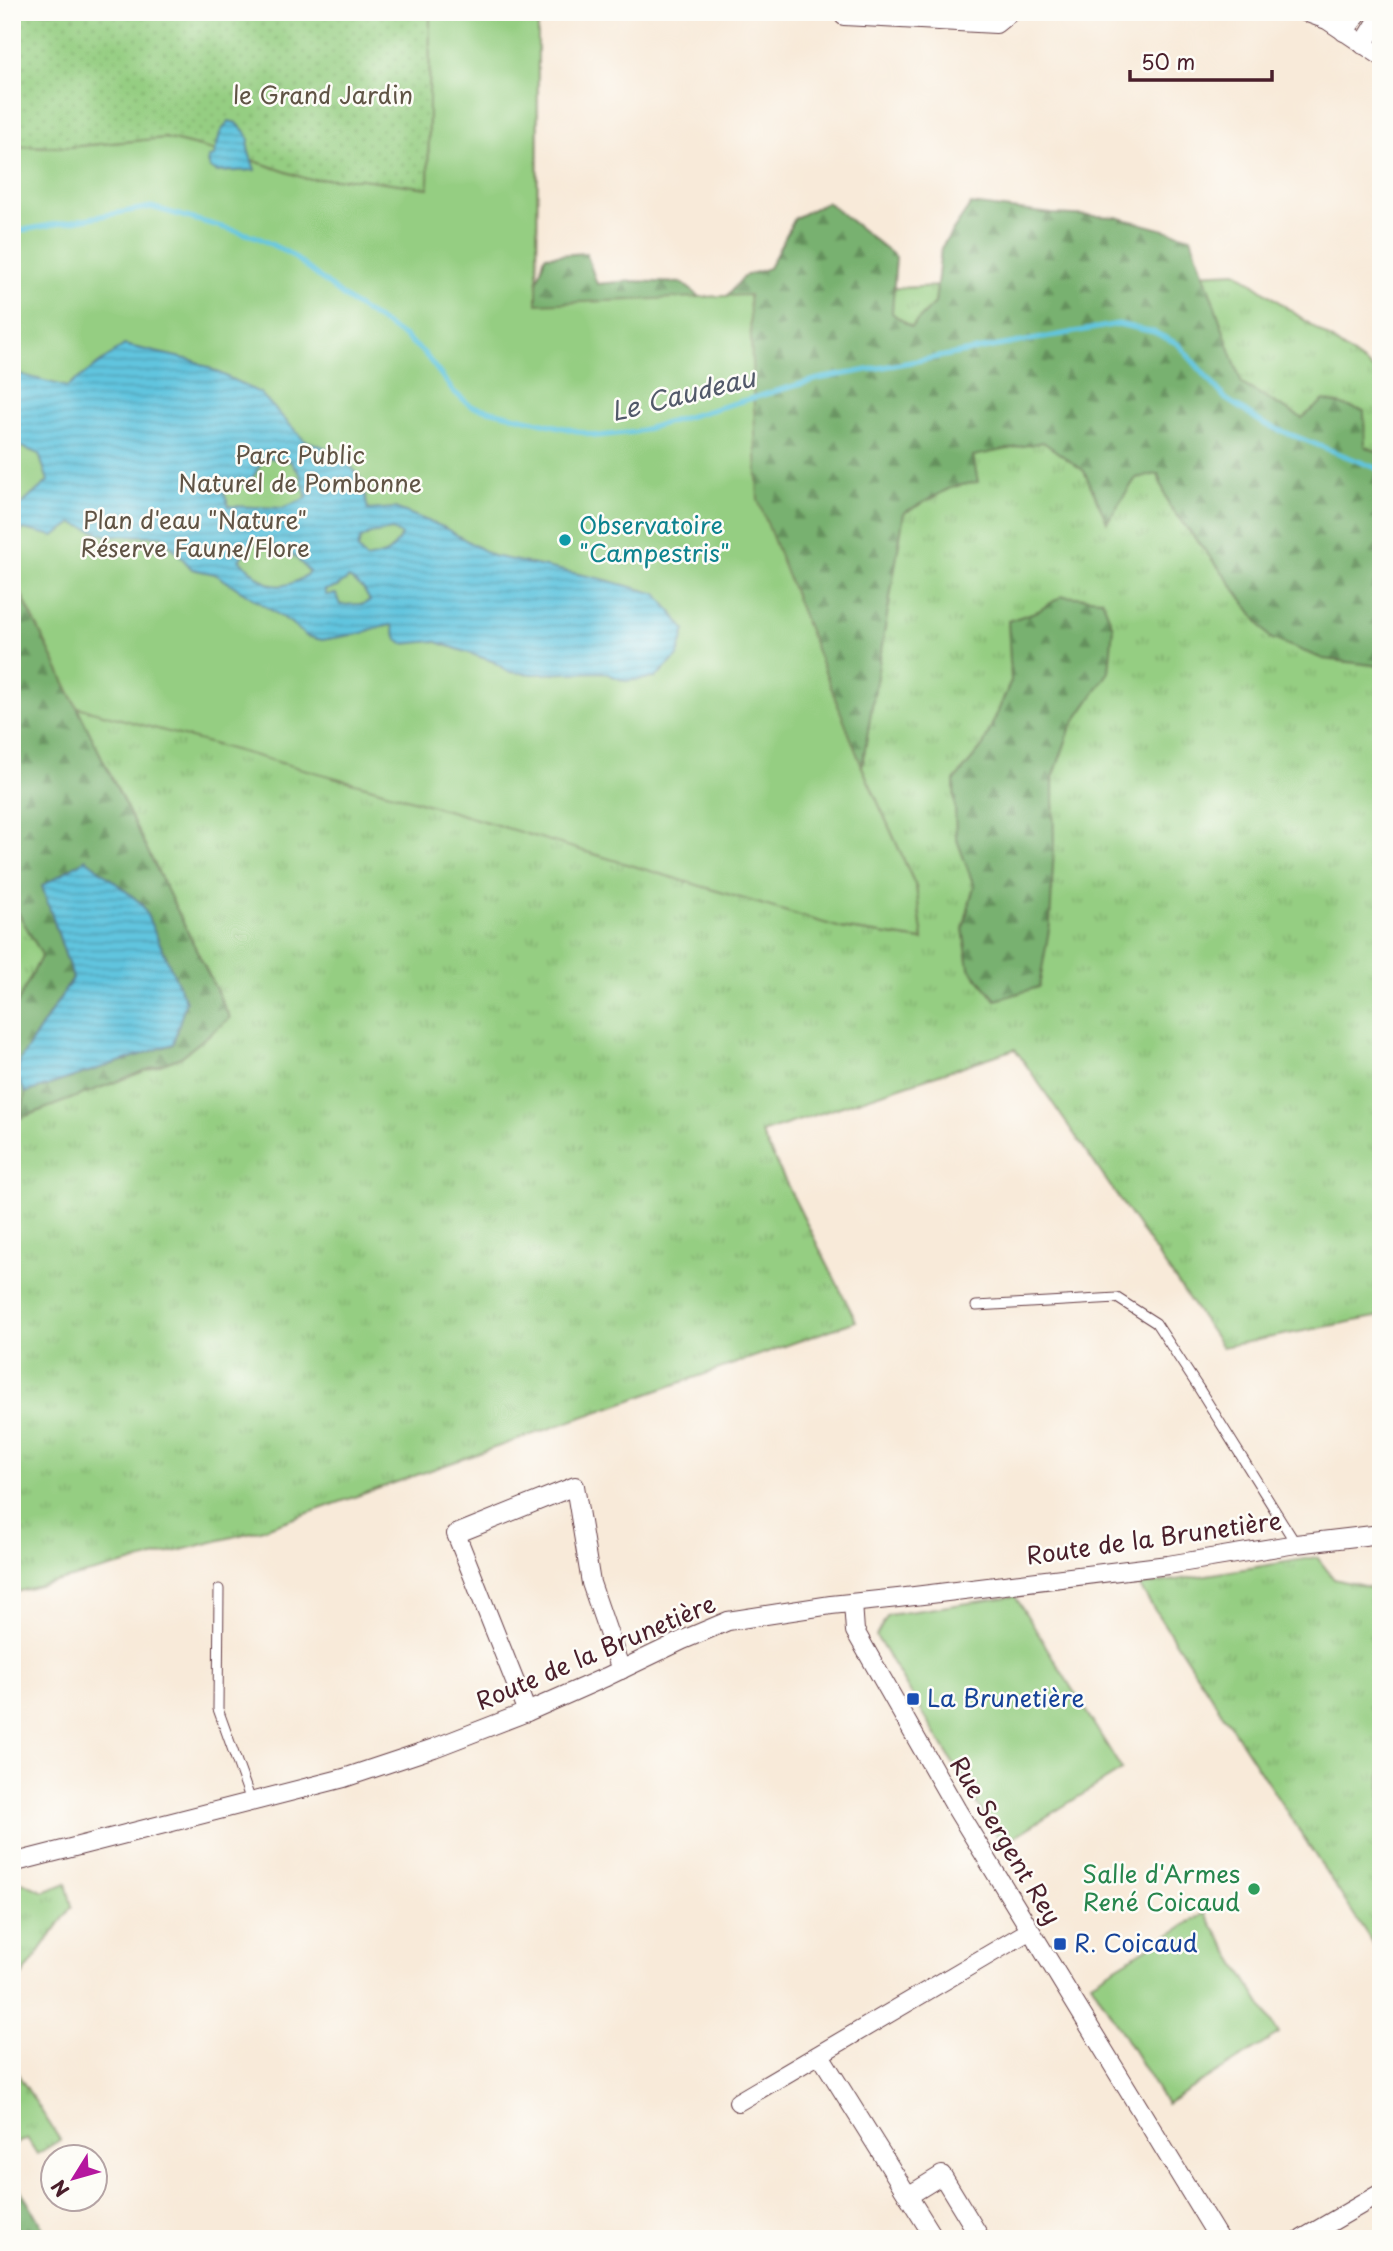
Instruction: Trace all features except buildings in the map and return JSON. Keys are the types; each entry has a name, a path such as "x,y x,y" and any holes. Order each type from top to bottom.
{"street":[{"path":"842,12 844,16 996,24 1011,12"},
{"path":"1305,12 1327,20 1381,56"},
{"path":"1344,32 1359,12"},
{"path":"1363,45 1381,15"},
{"path":"527,1712 456,1534 575,1486 591,1583 621,1670"},
{"name":"Route de la Brunetière","path":"12,1863 344,1778 434,1748 527,1712 728,1621 831,1605 1168,1565 1296,1544 1381,1534"},
{"name":"Rue Sergent Rey","path":"853,1603 855,1631 957,1810 1219,2239"},
{"path":"738,2102 1029,1931"},
{"path":"820,2055 935,2239"},
{"path":"908,2196 942,2175 981,2239"},
{"path":"1302,2239 1381,2193"}],"lane":[{"path":"976,1306 1117,1298 1156,1323 1296,1544"},
{"path":"219,1589 218,1709 251,1801"}],"green space":[{"name":"Parc Public Naturel de Pombonne","path":"12,12 538,12 537,305 1237,272 1381,375 1381,1316 1222,1347 1015,1049 761,1133 856,1321 260,1530 12,1593"},
{"name":"le Grand Jardin","path":"12,12 430,12 428,188 362,179 307,179 249,159 165,138 68,147 12,146"},
{"name":"Plan d'eau \"Nature\" Réserve Faune/Flore","path":"430,12 538,12 537,304 749,295 758,500 862,767 916,887 923,940 841,928 373,788 77,707 20,591 12,594 12,146 68,147 165,138 249,159 307,179 362,179 428,187"},
{"path":"249,159 307,179 525,324 545,256 586,253 597,284 630,281 682,283 716,309 744,276 769,268 795,218 827,202 896,257 892,313 911,327 935,303 941,248 971,204 1052,214 1116,217 1191,237 1242,384 1302,418 1324,400 1364,411 1365,446 1381,454 1381,666 1323,659 1270,638 1223,573 1169,506 1158,474 1136,478 1107,522 1084,471 1043,442 973,456 978,482 952,487 904,513 862,767 916,887 923,940 841,928"},
{"path":"12,585 20,591 230,1018 181,1057 21,1118 25,1093 173,1044 42,886 73,978 20,1060 12,1105 12,1013 42,955 12,902"},
{"path":"1062,596 1102,599 1113,627 1109,672 1071,727 1053,778 1054,846 1050,924 1039,987 996,1000 969,968 963,929 974,886 956,837 954,781 983,746 1011,681 1008,621 1038,611"},
{"path":"1317,1557 1334,1579 1381,1590 1381,1956 1139,1586"},
{"path":"1015,1596 1122,1770 1002,1844 876,1636 888,1615"},
{"path":"22,1882 44,1892 66,1883 72,1906 12,1990 12,1885"},
{"path":"1205,1913 1279,2034 1166,2104 1091,1982"},
{"path":"12,2065 60,2140 38,2142 37,2154 27,2138 12,2146"},
{"path":"12,2187 19,2187 49,2239 25,2239 12,2221"}],"water":[{"path":"229,121 237,123 247,134 248,149 255,170 217,172 210,168 209,157 214,156 220,133"},
{"path":"124,345 195,361 260,393 304,440 341,453 362,481 368,510 395,508 443,527 493,556 602,579 657,594 685,630 678,656 655,678 625,681 603,672 509,672 492,661 434,641 403,644 397,639 392,625 322,640 306,636 291,623 215,574 192,569 162,536 105,535 73,523 54,536 23,529 12,544 12,513 48,481 39,454 12,443 12,372 67,387","holes":["265,457 290,461 300,474 307,498 283,508 229,506 222,488 250,482","392,530 401,535 387,553 366,559 358,549 360,540 370,534","255,541 285,550 309,572 290,584 272,585 239,560","349,578 364,590 370,601 340,605 336,594 326,595 325,590 337,587"]},
{"path":"86,859 142,904 186,1001 173,1044 25,1093 17,1076 20,1060 73,978 42,886"}],"waterway":[{"name":"Le Caudeau","path":"12,232 151,207 257,237 290,254 352,303 405,337 424,353 454,392 471,406 598,436 635,432 818,379 1118,324 1154,332 1178,344 1226,399 1264,424 1381,470"}],"place":[{"name":"Observatoire \"Campestris\"","path":"565,540"},
{"name":"La Brunetière","path":"913,1699"},
{"name":"Salle d'Armes René Coicaud","path":"1254,1889"},
{"name":"R. Coicaud","path":"1060,1944"}]}
